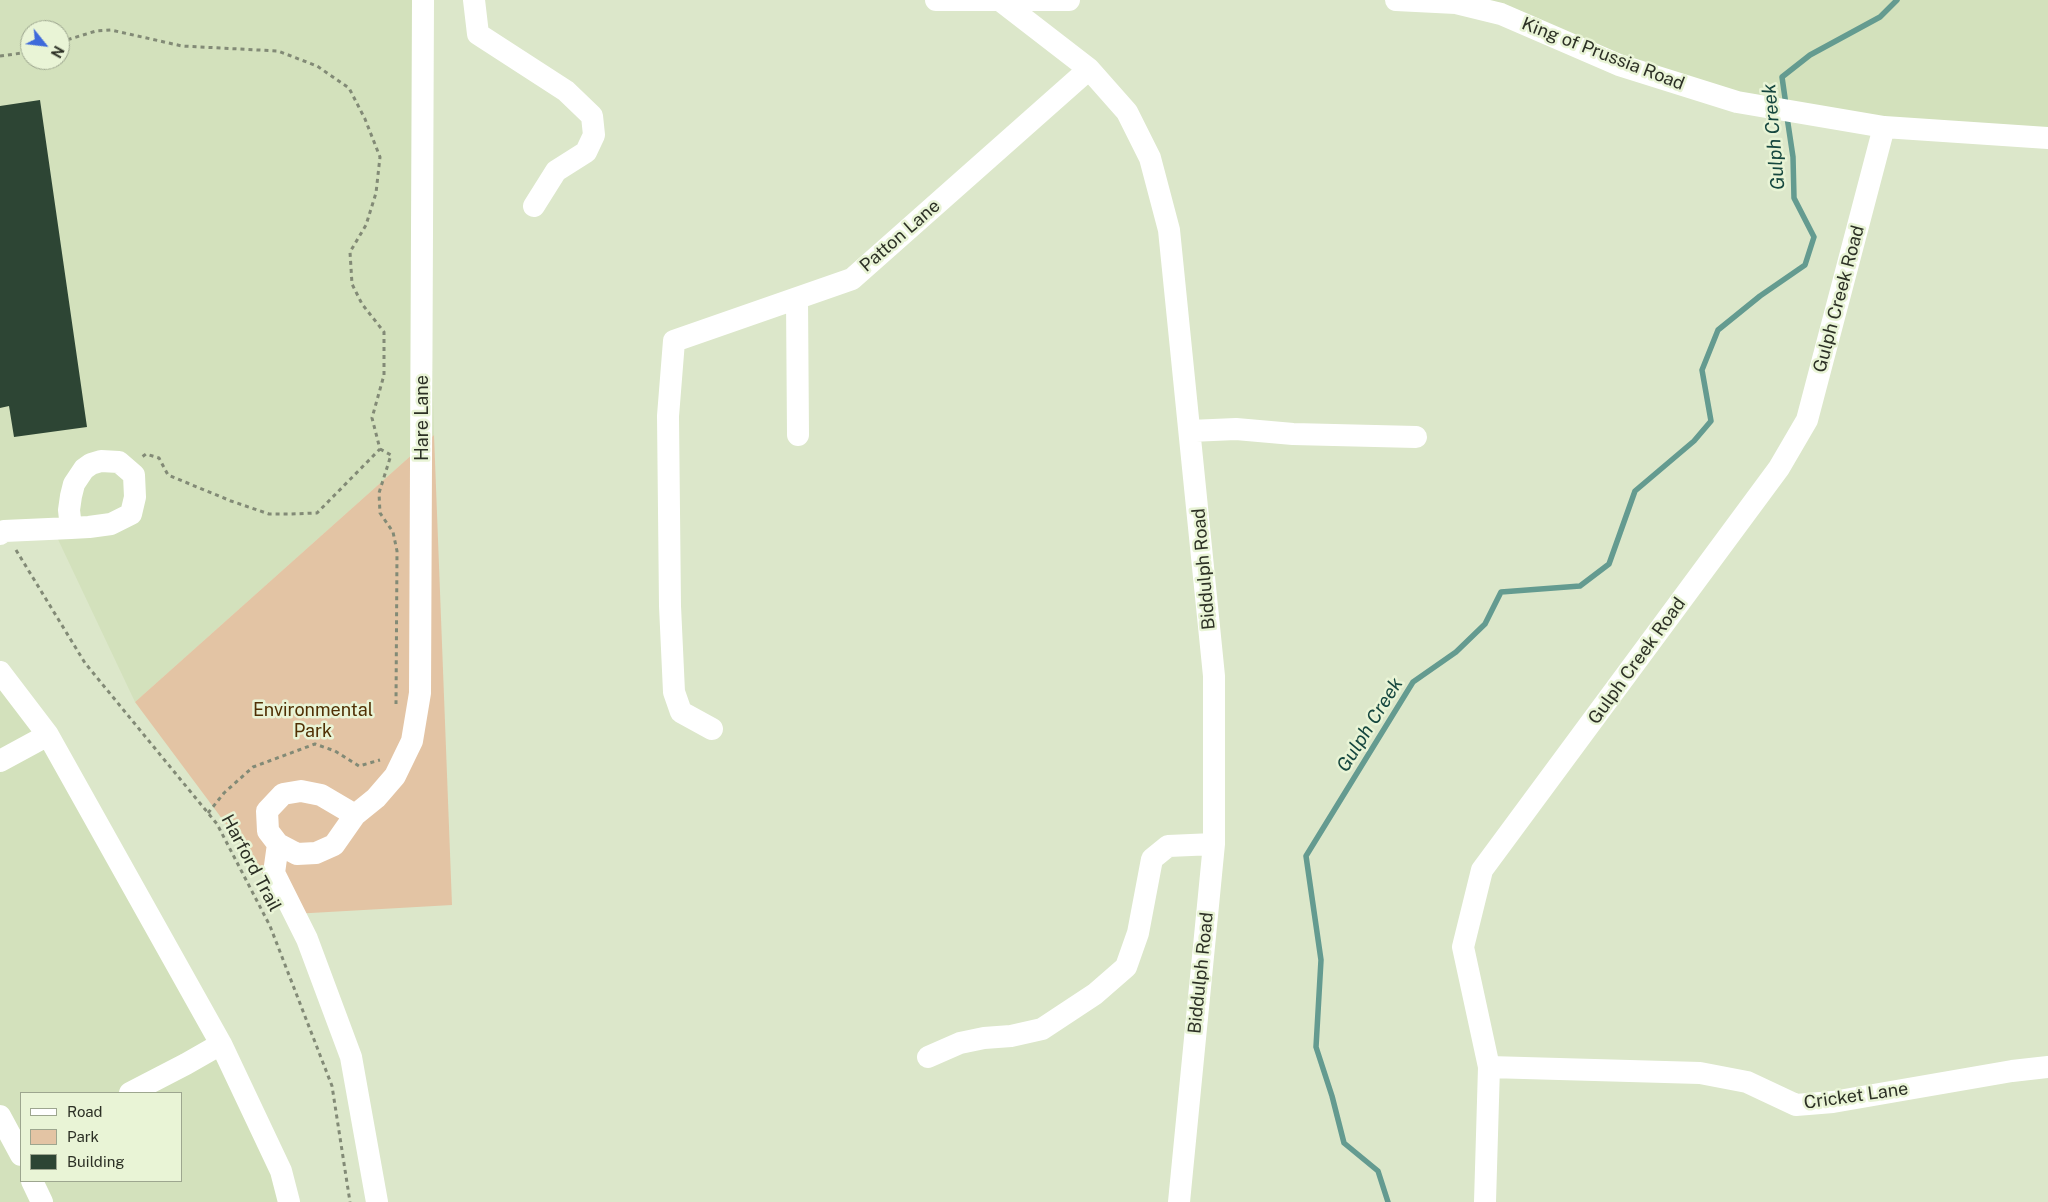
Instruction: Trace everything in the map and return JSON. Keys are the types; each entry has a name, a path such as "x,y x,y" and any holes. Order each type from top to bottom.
{"street":[{"name":"Hare Lane","path":"278,844 297,854 316,853 334,845 355,815 376,798 395,776 412,741 420,693 423,0"},
{"path":"474,0 478,34 566,91 592,116 594,135 586,152 556,171 534,206"},
{"path":"936,0 1069,0"},
{"name":"King of Prussia Road","path":"1396,0 1456,3 1501,14 1627,67 1737,102 1884,128 2048,138"},
{"name":"Biddulph Road","path":"1001,1 1090,69 1127,112 1150,158 1169,230 1214,676 1214,844 1179,1202"},
{"name":"Patton Lane","path":"712,729 681,712 674,692 670,606 668,416 674,341 852,279 1090,69"},
{"name":"Gulph Creek Road","path":"1485,1202 1489,1067 1463,947 1482,870 1779,468 1807,420 1884,128"},
{"path":"797,299 798,435"},
{"path":"1190,430 1236,429 1293,434 1416,438"},
{"path":"1,529 71,528 111,524 131,514 135,497 134,475 120,462 101,461 84,469 74,484 71,496 69,510 71,528"},
{"path":"0,672 48,735 221,1044 281,1171 289,1202"},
{"path":"0,762 48,735"},
{"path":"355,815 321,795 301,791 283,794 267,811 268,831 278,844 274,873 307,939 351,1057 377,1202"},
{"path":"928,1057 960,1043 984,1038 1011,1036 1042,1029 1095,994 1126,967 1138,933 1152,860 1168,846 1214,844"},
{"path":"132,1092 221,1044"},
{"name":"Cricket Lane","path":"1489,1067 1700,1073 1747,1082 1796,1105 1833,1102 2003,1072 2048,1067"},
{"path":"0,1116 20,1151"},
{"path":"32,1182 42,1202"}],"path":[{"path":"70,39 96,31 111,30 182,46 278,51 317,66 349,88 365,119 380,157 376,193 366,225 350,252 352,284 362,304 384,332 384,375 372,418 380,449 390,455 379,494 380,513 393,532 397,551 396,713"},
{"path":"0,56 20,53"},
{"path":"127,469 146,454 159,458 168,475 269,514 317,513 380,449"},
{"name":"Harford Trail","path":"1,529 85,663 217,824 270,926 332,1086 350,1202"},
{"path":"208,813 224,793 253,767 315,744 335,751 360,766 379,761 383,753"}],"shaded area":[{"path":"0,0 423,0 434,435 135,702 54,531 0,531"},
{"path":"1456,0 2048,0 2048,138 1774,109"},
{"path":"0,672 135,891 289,1202 0,1202"}],"green space":[{"name":"Environmental Park","path":"434,435 452,905 293,914 135,702"}],"building":[{"path":"40,100 87,427 14,437 9,406 0,408 0,106"}],"waterway":[{"name":"Gulph Creek","path":"1786,105 1782,77 1810,55 1880,17 1897,0"},
{"name":"Gulph Creek","path":"1388,1202 1378,1171 1344,1143 1332,1096 1316,1047 1321,960 1306,856 1413,682 1456,652 1485,624 1501,592 1580,586 1609,564 1635,491 1694,441 1711,421 1702,370 1718,330 1760,296 1805,265 1814,237 1794,198 1793,157 1787,117"}]}
